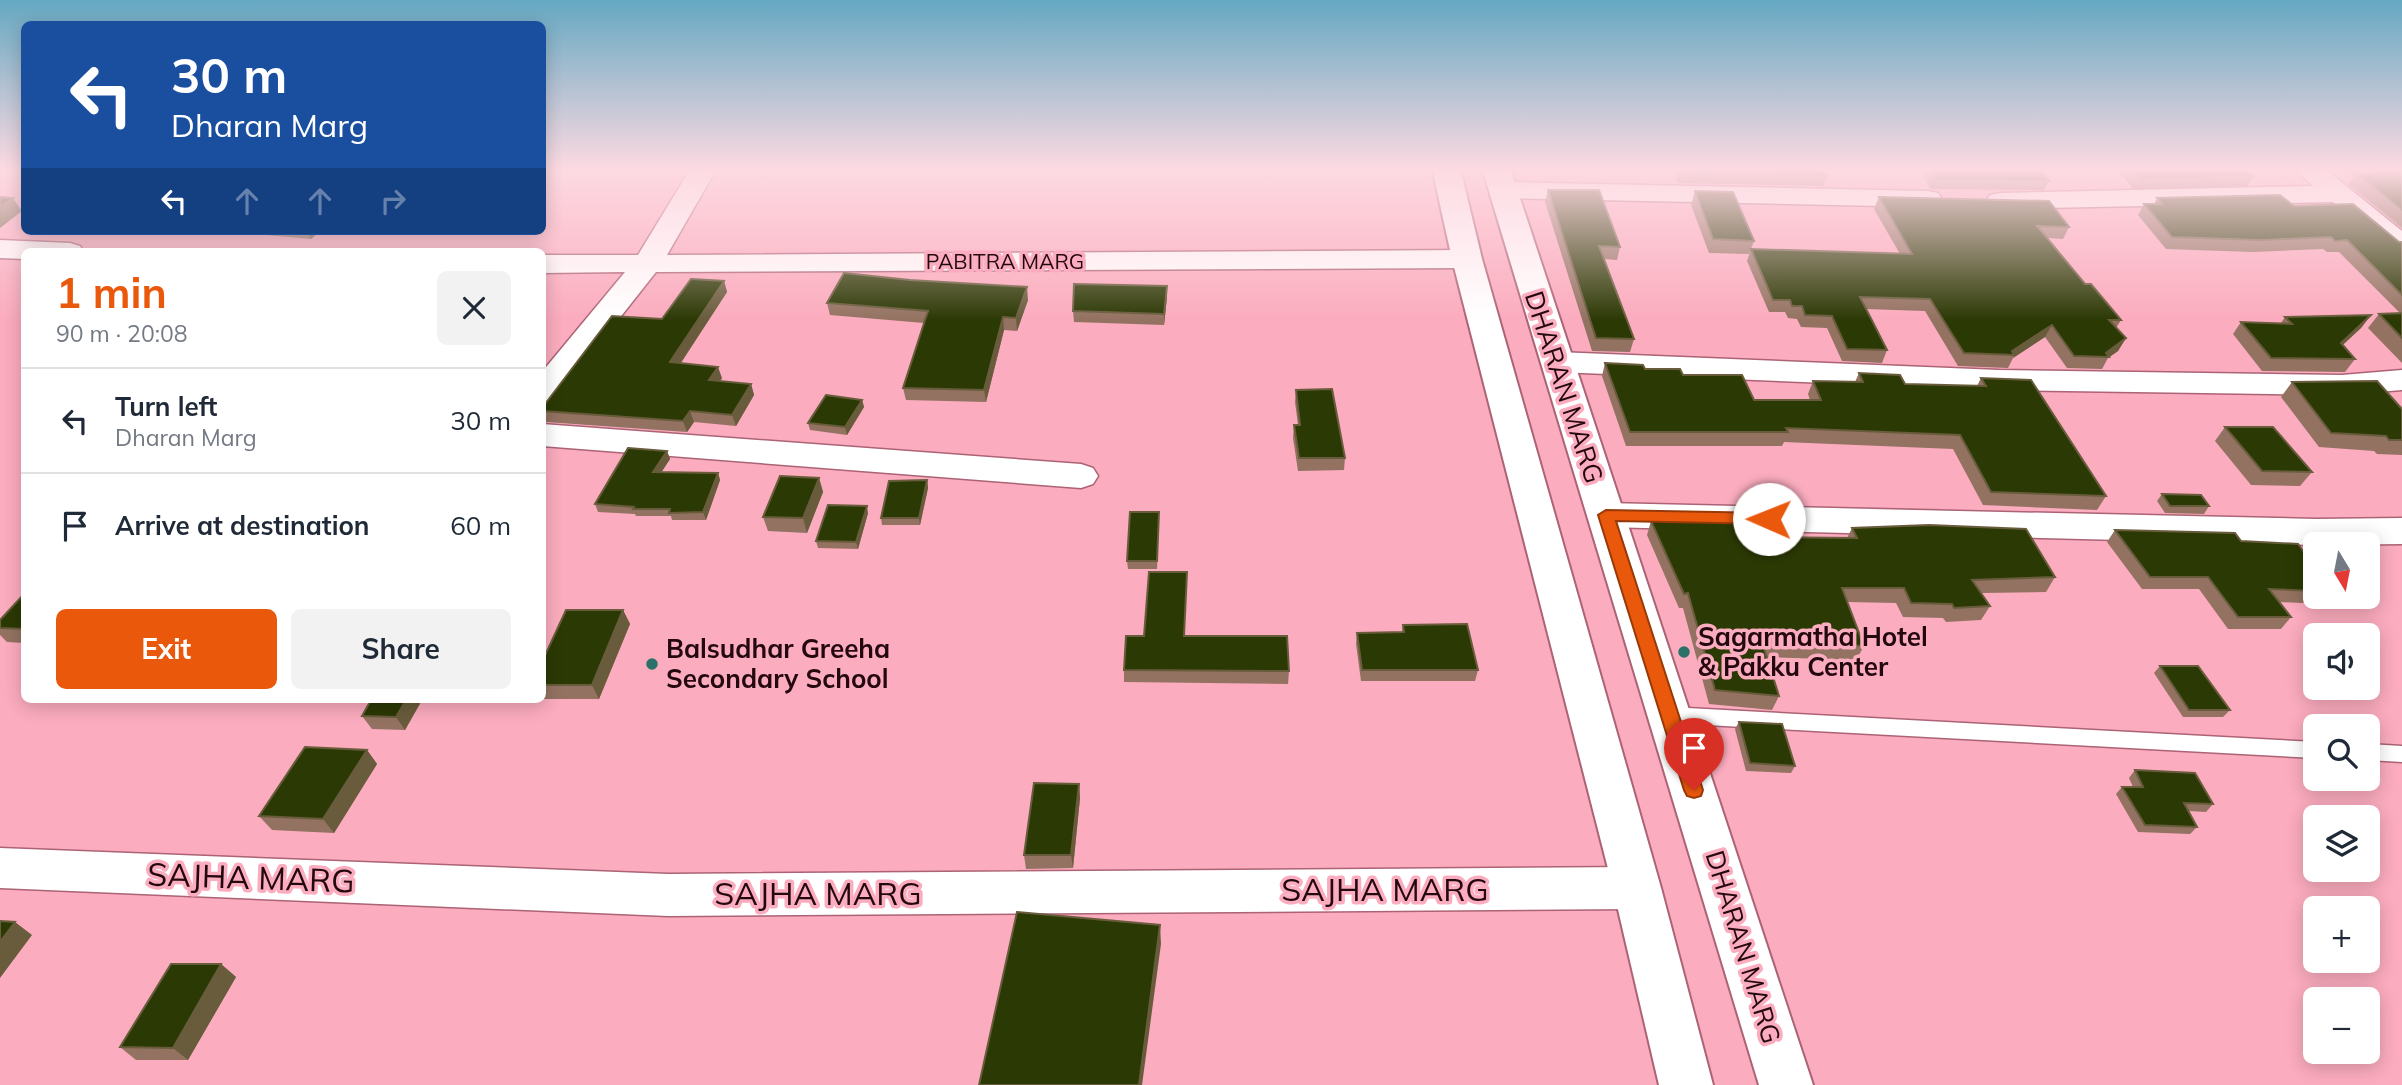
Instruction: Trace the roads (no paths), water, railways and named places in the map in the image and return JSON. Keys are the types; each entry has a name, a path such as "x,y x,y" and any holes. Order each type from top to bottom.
{"main road":[{"name":"DHARAN MARG","path":"1458,219 1637,888 1686,1085"},
{"name":"DHARAN MARG","path":"1512,219 1786,1085"}],"street":[{"path":"546,389 647,264 674,219"},
{"path":"2369,219 2402,245"},
{"path":"0,249 21,250"},
{"name":"PABITRA MARG","path":"546,264 1467,259"},
{"path":"1557,362 1999,380 2342,385 2402,380"},
{"path":"546,435 1081,476"},
{"path":"1606,515 2317,532 2402,531"},
{"name":"SAJHA MARG","path":"0,868 668,895 1637,888"}],"lane":[{"path":"1670,715 2303,749"},
{"path":"2380,753 2402,754"}],"place":[{"name":"Sagarmatha Hotel & Pakku Center","path":"1684,652"},
{"name":"Balsudhar Greeha Secondary School","path":"652,664"}]}
